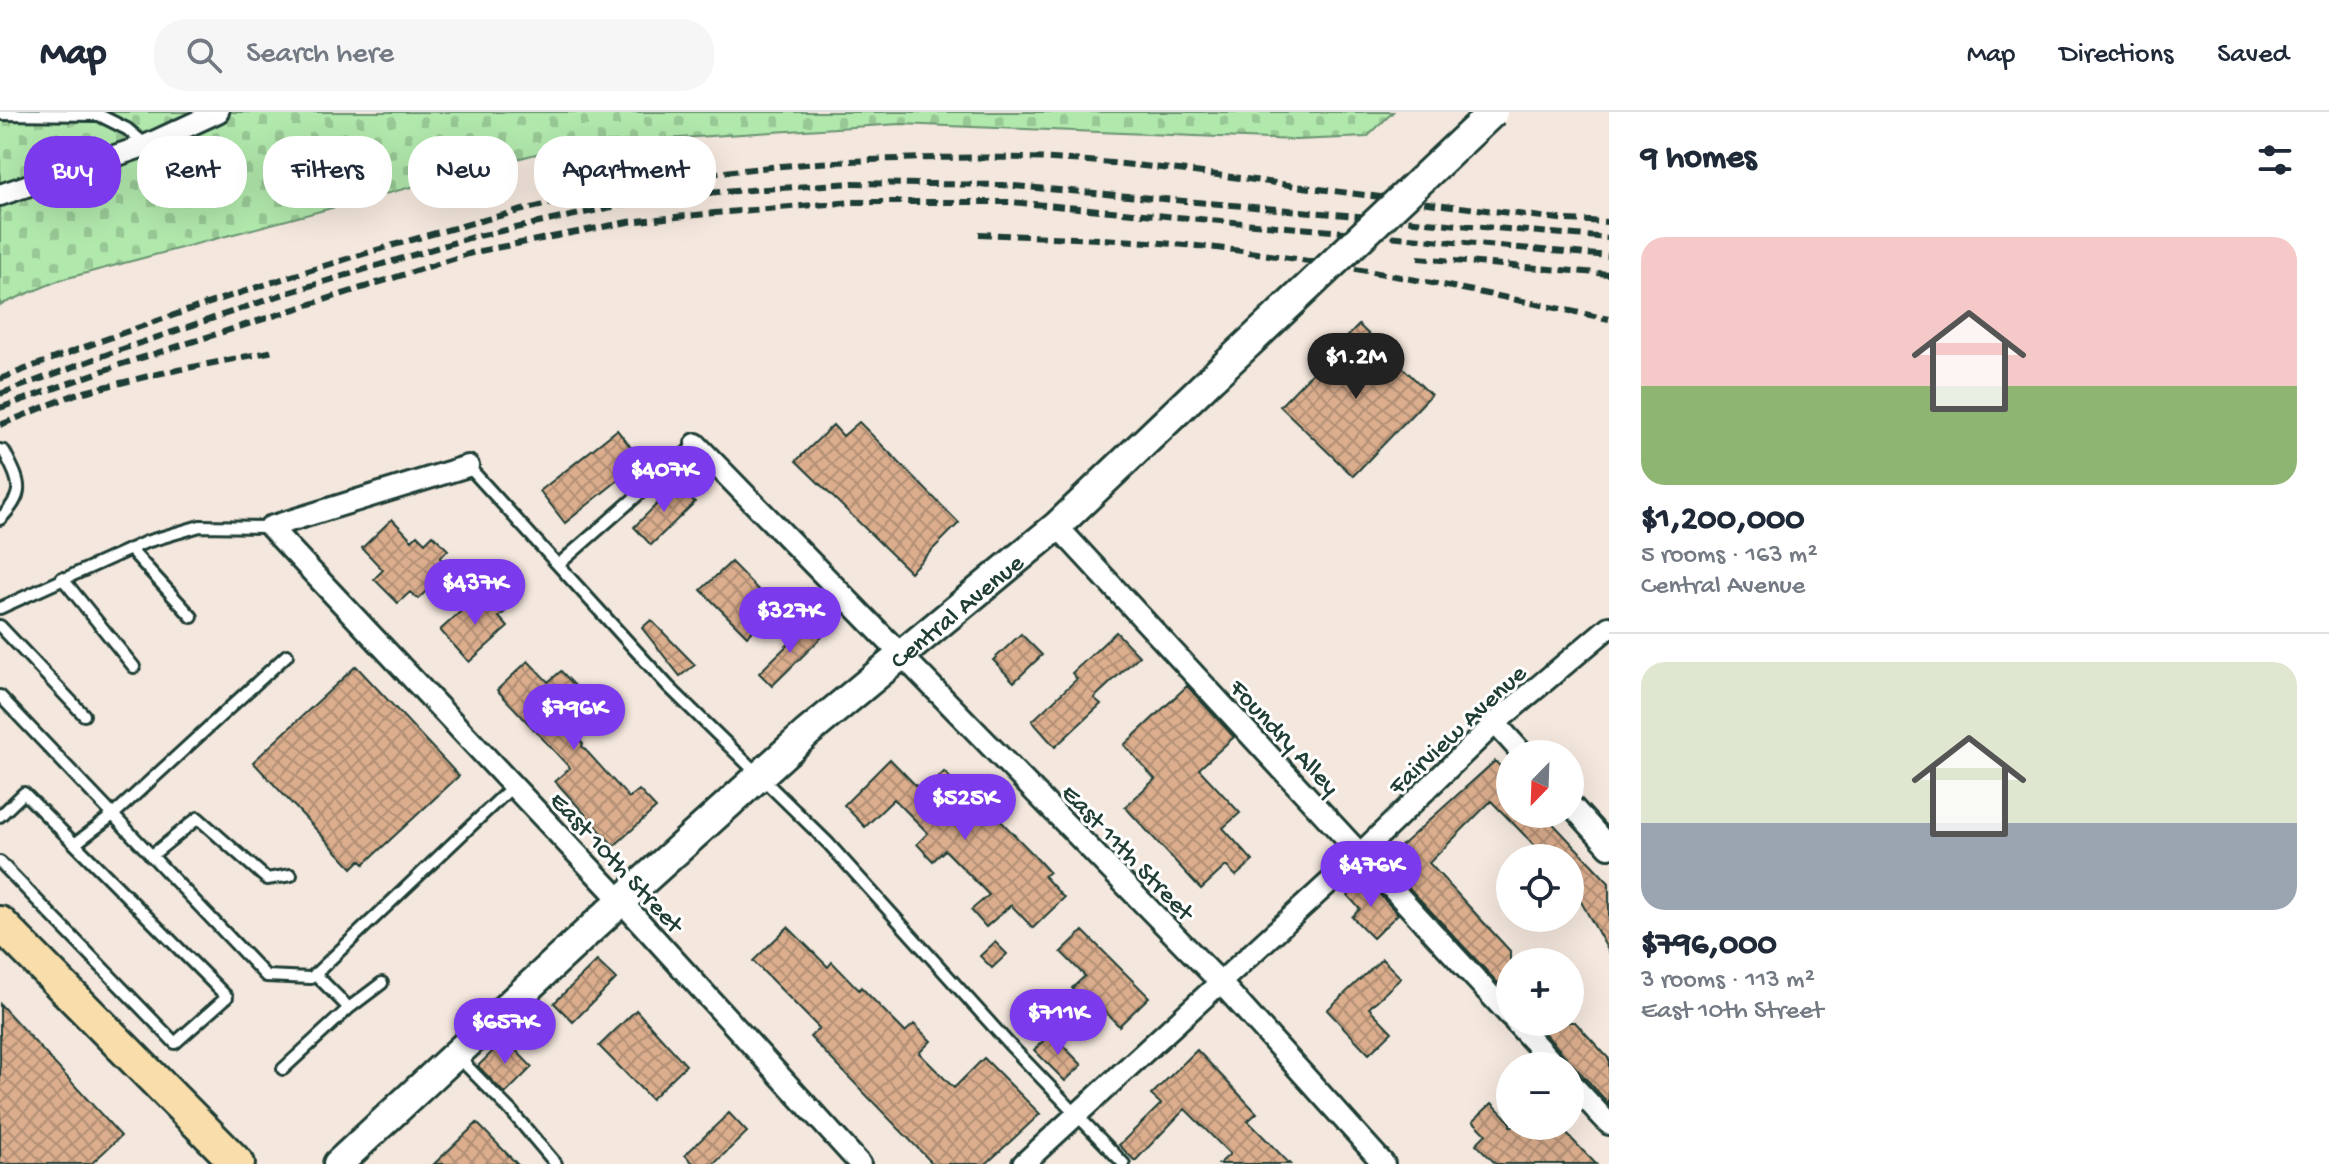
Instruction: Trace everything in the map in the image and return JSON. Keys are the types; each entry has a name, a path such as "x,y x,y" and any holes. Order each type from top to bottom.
{"main road":[{"name":"Central Avenue","path":"338,1164 807,733 1057,526 1493,112"},
{"path":"0,923 230,1156"}],"street":[{"path":"166,136 218,112"},
{"path":"0,195 137,148"},
{"name":"East 11th Street","path":"696,444 1220,982 1384,1164"},
{"path":"270,527 468,466"},
{"name":"Foundry Alley","path":"1057,526 1496,1001"},
{"name":"East 10th Street","path":"270,527 621,901 860,1164"},
{"name":"Fairview Avenue","path":"1023,1164 1360,854 1495,723 1609,627"},
{"path":"1495,723 1510,740"},
{"path":"1584,819 1609,847"},
{"path":"1528,1036 1543,1052"},
{"path":"1584,1097 1609,1124"}],"lane":[{"path":"0,114 99,115 137,137"},
{"path":"558,565 696,444"},
{"path":"0,450 7,456 19,493 14,505 0,519"},
{"path":"468,466 669,687 828,843 1009,1044 1124,1164"},
{"path":"0,608 130,549 200,526 270,527"},
{"path":"130,549 192,617"},
{"path":"62,578 134,667"},
{"path":"0,626 84,715"},
{"path":"76,843 113,815 287,655"},
{"path":"0,696 266,976 311,978 513,786"},
{"path":"0,816 24,793 227,997 175,1043 0,862"},
{"path":"151,856 198,818 267,879 291,875"},
{"path":"315,974 349,1008"},
{"path":"283,1069 349,1008 382,983"},
{"path":"456,1054 556,1164"}],"green space":[{"path":"0,112 1393,112 1367,137 1295,140 900,124 711,136 534,136 534,155 518,159 518,136 408,136 408,188 392,192 392,136 263,136 263,208 332,208 60,280 0,305"}],"building":[{"path":"1359,325 1431,395 1353,476 1280,406"},
{"path":"859,422 959,523 910,572 796,461 833,425 843,436"},
{"path":"617,430 642,461 565,523 540,491"},
{"path":"677,484 695,502 651,545 634,527"},
{"path":"392,519 412,540 417,535 425,543 433,535 448,550 440,558 450,568 418,599 410,592 398,603 374,579 383,570 362,548"},
{"path":"731,562 776,608 747,636 701,590"},
{"path":"478,596 485,604 491,597 505,612 499,617 508,627 469,662 440,630"},
{"path":"651,620 695,665 680,676 642,628"},
{"path":"809,624 822,637 772,686 759,673"},
{"path":"1116,632 1139,656 1094,698 1101,704 1055,747 1032,721 1077,679 1072,673"},
{"path":"1021,634 1042,655 1014,682 993,660"},
{"path":"528,661 548,682 561,671 579,690 566,702 588,724 576,736 582,746 629,798 639,790 656,808 614,846 555,781 570,768 497,690"},
{"path":"356,666 459,776 364,864 360,860 352,868 253,762"},
{"path":"1187,686 1234,737 1199,769 1240,813 1223,828 1253,861 1236,876 1226,866 1201,889 1125,807 1155,779 1124,745"},
{"path":"890,759 923,793 944,772 990,816 993,813 1030,851 1049,872 1044,876 1064,898 1033,928 1011,905 986,927 971,910 989,895 945,850 933,861 917,844 928,833 894,799 865,827 844,805"},
{"path":"1496,762 1496,806 1491,801 1429,863 1507,948 1496,948 1496,981 1384,861"},
{"path":"1518,828 1557,828 1572,844 1533,844"},
{"path":"1584,856 1609,883 1609,952 1584,907"},
{"path":"1365,879 1398,914 1373,938 1352,917 1360,909 1348,896"},
{"path":"788,927 828,967 832,962 859,990 861,987 905,1032 914,1024 931,1041 919,1053 954,1088 984,1058 1040,1114 986,1164 933,1164 810,1037 819,1028 753,961"},
{"path":"1083,931 1149,997 1119,1026 1092,998 1087,1003 1072,988 1085,976 1061,952"},
{"path":"995,942 1007,954 992,968 980,956"},
{"path":"1382,959 1401,978 1369,1008 1392,1032 1369,1054 1327,1010"},
{"path":"597,961 616,979 573,1022 554,1003"},
{"path":"0,1004 121,1136 91,1164 0,1164"},
{"path":"636,1010 686,1065 651,1099 599,1046"},
{"path":"1584,1032 1609,1059 1609,1104 1584,1077 1584,1052 1561,1052 1547,1036 1584,1036"},
{"path":"1051,1033 1082,1065 1065,1081 1034,1050"},
{"path":"505,1039 532,1067 505,1094 478,1066"},
{"path":"1197,1050 1257,1113 1248,1121 1290,1164 1219,1164 1230,1154 1185,1109 1135,1161 1119,1145 1161,1104 1151,1095"},
{"path":"1492,1103 1496,1107 1496,1140 1573,1140 1596,1164 1496,1164 1476,1144 1486,1134 1473,1121"},
{"path":"729,1113 747,1132 714,1164 694,1164 685,1155"},
{"path":"477,1123 517,1164 434,1164"}],"railway":[{"path":"0,379 218,300 435,233 607,191 694,176 776,167 941,158 1092,161 1567,220 1609,222"},
{"path":"0,394 287,293 469,238 626,204 707,193 852,183 1002,185 1609,238"},
{"path":"0,408 119,365 475,252 628,222 715,213 853,202 1011,202 1609,256"},
{"path":"979,234 1228,249 1393,276 1609,319"},
{"path":"1418,258 1609,274"},
{"path":"0,425 76,394 274,351"}]}
